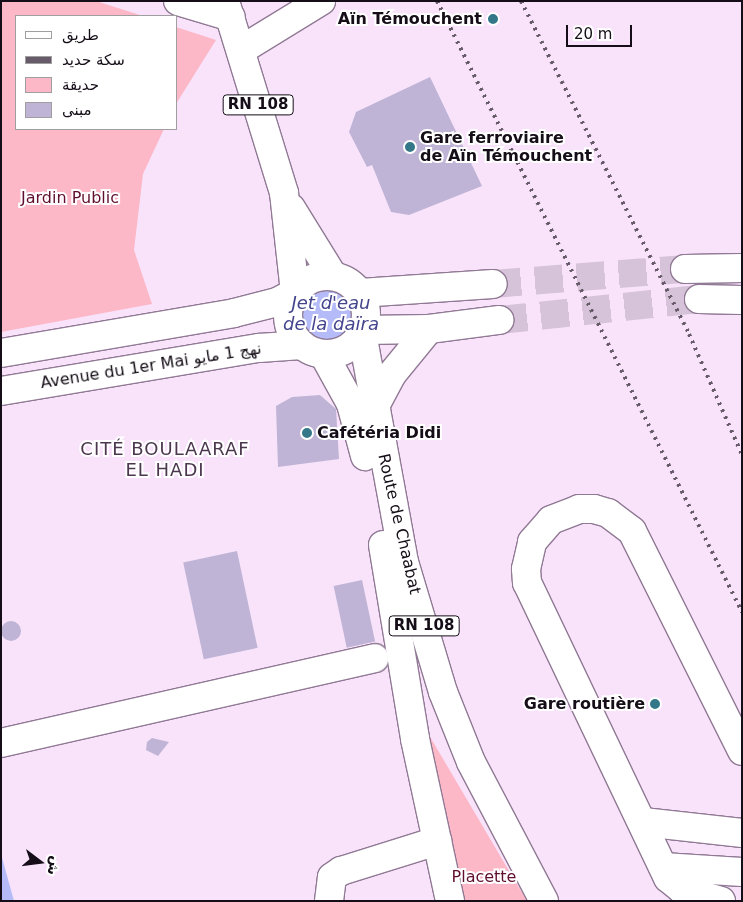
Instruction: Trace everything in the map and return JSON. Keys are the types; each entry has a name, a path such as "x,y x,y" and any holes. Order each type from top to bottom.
{"main road":[{"path":"178,1 228,9"},
{"path":"242,50 321,1"},
{"name":"RN 108","path":"228,9 284,193 294,293"},
{"path":"284,193 306,235 333,276"},
{"path":"685,269 742,268"},
{"path":"1,353 234,313 278,302 294,293 312,278 333,276 353,285 360,293 366,311 363,332 346,350 313,350 289,326 289,304 294,293"},
{"path":"360,293 493,284"},
{"path":"699,299 742,300"},
{"path":"363,332 429,329 499,320"},
{"path":"374,408 398,366 429,329"},
{"name":"Route de Chaabat","path":"363,332 374,408 404,562 443,692 472,762 544,901"},
{"name":"Avenue du 1er Mai نهج 1 مايو","path":"1,391 259,348 313,350"},
{"name":"Route de Chaabat","path":"313,350 351,404 360,433 388,567 415,740 450,901"},
{"path":"721,901 683,890 668,878 528,583 526,569 530,548 550,520 579,509 594,509 615,517 632,532 742,751"},
{"path":"1,743 374,658"},
{"path":"653,844 742,832"},
{"path":"329,901 332,877 341,871 437,841"},
{"path":"653,844 742,850"},
{"path":"653,844 742,872"}],"green space":[{"name":"Jardin Public","path":"1,1 96,1 140,15 15,15 15,130 164,130 143,174 134,250 152,304 1,332"},
{"path":"178,28 216,40 178,101"},
{"name":"Placette","path":"429,735 502,859 527,901 464,901"}],"water":[{"name":"Jet d'eau de la daïra","path":"325,285 337,285 352,293 360,308 360,320 352,335 337,343 325,343 310,335 302,320 302,308 310,293"},
{"path":"1,854 14,901 1,901"}],"building":[{"name":"Gare ferroviaire de Aïn Témouchent","path":"430,77 482,186 409,215 391,212 372,165 367,167 349,132 356,112"},
{"name":"Cafétéria Didi","path":"320,395 336,409 339,459 278,467 276,406 292,397"},
{"path":"237,551 258,648 204,659 183,562"},
{"path":"362,580 375,642 347,648 334,586"},
{"path":"11,621 18,624 21,631 18,638 11,641 4,638 1,631 4,624"},
{"path":"152,738 169,742 158,756 146,750 147,742"}],"tunnel":[{"path":"493,284 685,269"},
{"path":"499,320 699,299"}],"railway":[{"path":"437,1 742,612"},
{"path":"521,1 689,334 742,455"}],"place":[{"name":"Aïn Témouchent","path":"493,19"},
{"name":"Gare ferroviaire de Aïn Témouchent","path":"410,147"},
{"name":"Cafétéria Didi","path":"307,433"},
{"name":"Gare routière","path":"655,704"}],"district":[{"name":"CITÉ BOULAARAF EL HADI","path":"165,460"}]}
